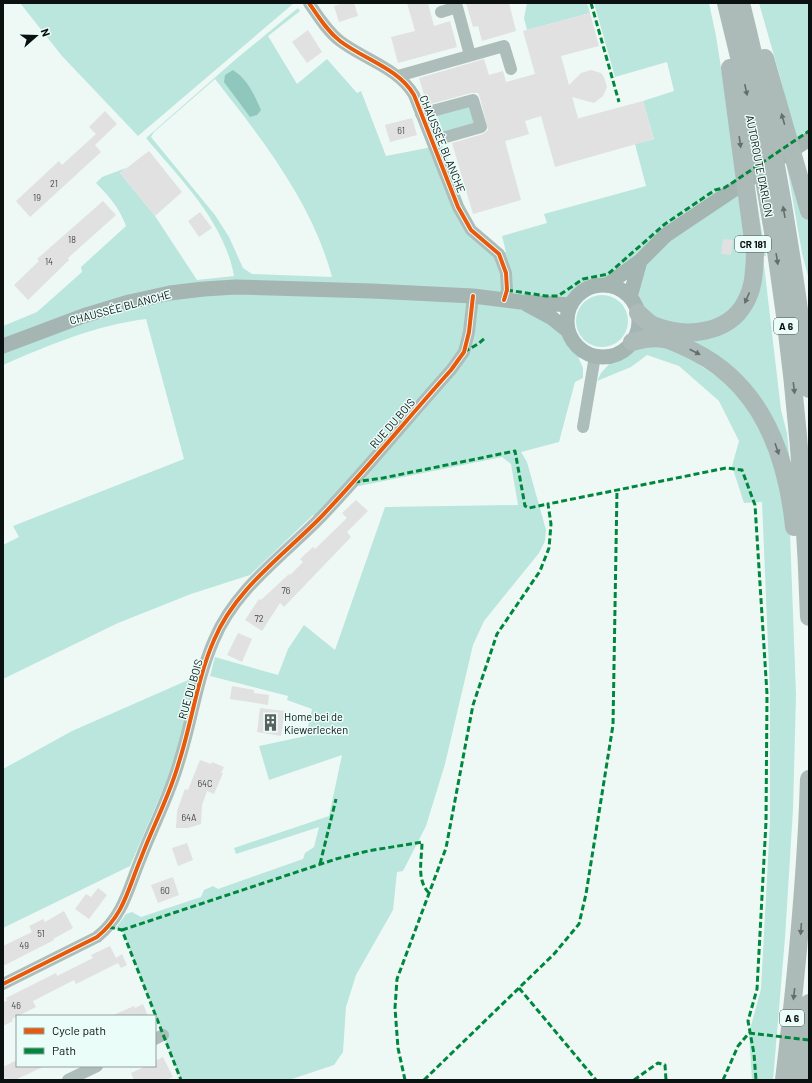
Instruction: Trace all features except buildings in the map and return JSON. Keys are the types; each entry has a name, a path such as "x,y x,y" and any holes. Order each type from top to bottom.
{"highway":[{"name":"AUTOROUTE D'ARLON","path":"726,3 735,38 771,224 784,310 795,394 801,466 809,617"},
{"name":"AUTOROUTE D'ARLON","path":"741,3 769,128 786,222 809,389"},
{"path":"750,3 809,211"},
{"name":"CR 181","path":"638,313 653,326 692,332 707,331 719,326 738,314 746,302 753,284 755,255 729,62 735,38"},
{"path":"632,342 660,337 673,341 703,356 722,369 739,385 760,410 775,441 786,473 793,515 800,602 809,631"},
{"name":"A 6","path":"784,1080 799,956 806,866 809,779"},
{"name":"A 6","path":"800,1080 809,1003"}],"main road":[{"path":"607,285 640,261 666,234 809,139"},
{"path":"630,297 640,261"},
{"path":"521,302 552,318 568,331 578,347 595,356 606,357 616,354 625,349 632,342 638,328 638,313 630,297 623,291 607,285 596,285 586,289 577,296 571,305 568,313 568,331"},
{"name":"CHAUSSÉE BLANCHE","path":"3,346 83,316 129,302 170,293 204,289 236,287 473,296 521,302 571,305"}],"street":[{"name":"CHAUSSÉE BLANCHE","path":"309,3 328,29 341,42 407,83 458,207 470,230 498,254 506,273 506,290 504,300"},
{"path":"441,12 457,7 470,55"},
{"path":"398,76 504,46 511,69"},
{"path":"421,114 473,100 481,127 432,141"},
{"name":"RUE DU BOIS","path":"3,984 97,937 109,927 118,915 126,900 140,860 179,764 202,674 214,639 230,610 255,580 320,518 354,482 451,370 464,352 469,332 473,296"},
{"path":"583,427 595,356"},
{"path":"68,1080 95,1067"}],"shaded area":[{"path":"20,3 294,3 138,136 62,56"},
{"path":"527,3 587,3 590,13 527,30 524,18"},
{"path":"594,3 709,3 716,36 735,156 748,256 741,297 726,314 705,324 674,325 643,312 638,293 640,261 612,277 589,282 556,304 522,302 563,331 568,344 577,354 583,368 583,378 575,382 559,442 521,452 527,462 546,530 545,541 539,553 484,621 473,645 445,764 426,826 403,871 397,872 393,910 356,975 346,1007 343,1052 334,1065 289,1080 181,1080 122,930 115,929 126,914 132,912 141,917 201,897 204,890 213,886 218,889 303,859 305,853 314,847 319,827 236,854 234,848 329,816 342,755 269,780 259,746 306,736 312,709 287,700 288,696 210,676 215,657 278,675 288,649 304,625 335,650 385,507 518,505 511,464 502,457 359,486 354,482 320,518 313,515 250,575 191,594 118,623 3,679 3,545 19,537 13,526 184,459 146,319 91,331 55,343 3,365 3,326 37,312 82,272 81,267 126,226 114,203 96,183 102,177 126,168 120,173 155,216 197,280 234,276 229,256 211,219 187,186 146,138 236,59 298,8 300,11 268,36 297,84 327,59 357,93 361,91 386,156 442,145 464,205 475,227 498,254 506,252 502,236 547,223 544,214 646,186 635,144 654,139 643,101 674,91 667,62 615,77","holes":["215,79 284,172 299,197 323,249 332,277 252,274 243,268 229,237 215,215 151,137 154,132"]},
{"path":"759,3 809,3 809,129 795,139 781,80"},
{"path":"233,70 243,78 253,93 261,110 257,115 250,117 224,82 225,75"},
{"path":"473,100 481,127 445,137 435,110"},
{"path":"784,149 809,219 809,280 802,253"},
{"path":"751,167 766,256 763,256 781,410 787,433 791,473 763,408 670,335 693,338 750,305"},
{"path":"602,295 612,297 620,303 626,311 628,321 626,331 620,339 612,345 602,347 592,345 584,339 578,331 576,321 578,311 584,303 592,297"},
{"path":"670,345 734,388 770,445 790,532 796,695 793,809 785,938 773,1080 752,1080 749,1033 761,989 770,822 770,693 762,502 744,503 732,466 739,441 719,401 679,366 647,355 631,367 597,381 601,373 612,361 638,346"},
{"path":"195,677 175,762 130,866 3,928 3,769 72,731"}],"marked path":[{"path":"591,3 619,102"},
{"path":"507,290 546,296 558,296 583,279 608,274 665,224 715,190 724,188 732,183 809,131"},
{"path":"464,352 478,344 486,337"},
{"path":"354,482 383,478 515,451 525,506 529,508 548,504"},
{"path":"405,1080 398,1048 395,1008 397,979 446,848 473,705 497,634 540,571 549,548 551,524 548,504 726,468 742,470 755,505 767,694 766,822 757,989 748,1021 754,1054 756,1080"},
{"path":"424,1080 554,954 579,924 586,894 613,725 617,490"},
{"path":"320,864 336,799"},
{"path":"122,930 336,859 368,851 422,842 421,876 422,882 429,893"},
{"path":"109,927 122,930 155,1015"},
{"path":"519,988 596,1080"},
{"path":"156,1016 181,1080"},
{"path":"749,1033 809,1040"},
{"path":"723,1080 738,1046 749,1033"},
{"path":"634,1080 658,1063 665,1065 666,1080"}],"cycle path":[{"path":"309,3 335,37 350,48 390,71 399,78 414,95 458,207 471,230 499,254 506,273 507,290 504,300"},
{"path":"3,984 97,937 113,920 124,901 171,786 184,747 203,670 214,640 223,622 247,589 338,499 451,370 464,352 469,332 473,296"}],"place":[{"name":"Home bei de Kiewerlecken","path":"271,722"}]}
